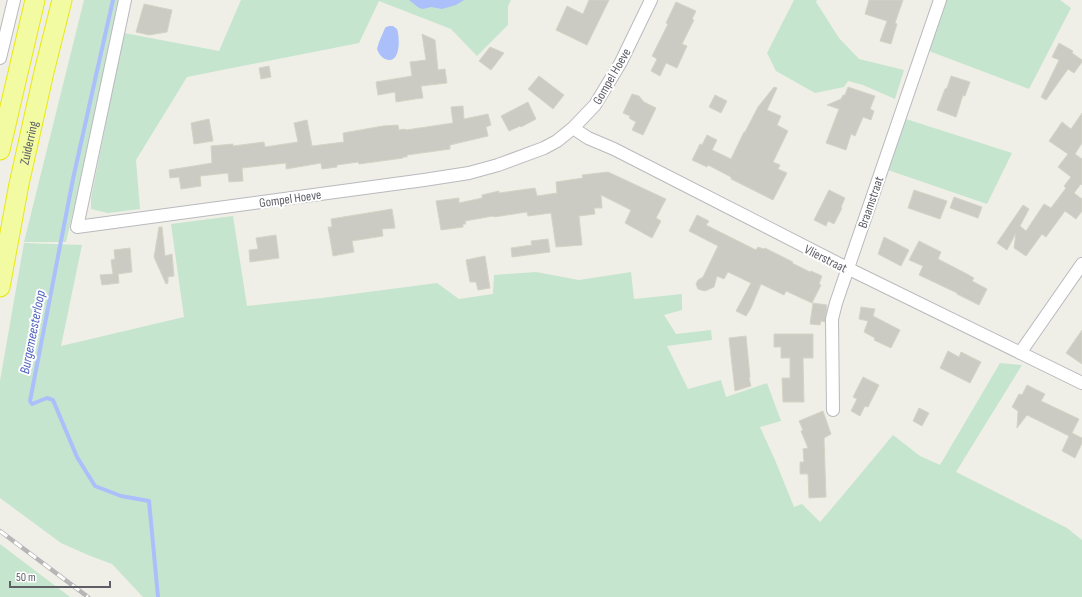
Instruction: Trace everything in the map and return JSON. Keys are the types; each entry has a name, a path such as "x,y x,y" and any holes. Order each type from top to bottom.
{"highway":[{"name":"Zuiderring","path":"0,150 35,0"},
{"name":"Zuiderring","path":"0,287 19,184 62,0"}],"street":[{"path":"0,58 14,0"},
{"name":"Gompel Hoeve","path":"125,0 78,227 469,173 509,161 544,148 557,141 573,128 595,105 620,62 651,0"},
{"name":"Braamstraat","path":"833,410 832,319 836,303 940,0"},
{"name":"Vlierstraat","path":"573,128 588,138 614,149 847,268 1082,383"},
{"path":"1020,352 1082,264"}],"green space":[{"path":"84,0 119,0 66,242 24,242"},
{"path":"241,0 511,0 508,6 508,25 477,56 451,29 379,1 359,43 187,77 136,160 140,209 108,213 91,209 91,198 124,33 219,51"},
{"path":"794,0 817,0 816,2 839,38 859,59 904,70 895,99 863,85 848,81 844,87 815,93 776,71 767,53"},
{"path":"946,0 1060,0 1071,8 1029,89 929,51"},
{"path":"906,119 1012,153 987,204 888,170"},
{"path":"233,216 247,306 437,283 459,299 493,294 494,275 536,272 579,280 631,272 634,299 682,294 682,310 664,315 676,334 711,330 712,340 667,346 688,389 721,380 726,397 767,383 781,421 760,427 794,507 802,504 820,522 893,435 920,456 940,465 1000,363 1022,365 956,472 1067,528 1082,540 1082,597 143,597 112,564 61,543 0,498 0,381 24,243 82,245 61,346 184,317 171,224"},
{"path":"0,544 70,597 0,597"}],"water":[{"path":"409,0 464,0 456,5 442,9 431,7 423,9 419,8"},
{"path":"393,26 397,29 399,38 397,55 390,60 382,57 377,49 385,28"}],"building":[{"path":"589,0 609,0 587,45 556,30 567,6 583,14"},
{"path":"869,0 903,0 895,23 897,24 891,44 880,41 887,21 865,14"},
{"path":"676,2 696,11 692,19 694,20 682,44 687,46 677,68 666,63 660,76 651,71 657,59 652,56 668,24 666,23"},
{"path":"144,4 172,10 167,32 149,35 136,32"},
{"path":"422,34 435,40 438,70 445,69 447,83 421,86 423,98 396,102 395,92 378,95 376,82 412,76 410,62 426,60"},
{"path":"1059,43 1073,51 1072,53 1082,60 1082,62 1074,73 1068,69 1046,100 1041,97 1059,60 1052,57"},
{"path":"490,47 504,53 491,70 479,61"},
{"path":"269,66 271,77 261,79 259,68"},
{"path":"539,76 564,95 553,109 528,89"},
{"path":"951,76 970,82 965,96 963,95 956,117 937,110"},
{"path":"774,87 777,88 767,110 781,116 777,125 788,131 773,162 780,165 778,169 787,173 773,200 731,179 731,177 708,165 707,167 692,160 700,144 702,145 707,135 717,140 712,150 731,159 758,107"},
{"path":"848,87 875,96 870,109 874,111 871,120 863,117 855,136 851,134 846,150 826,143 839,109 827,105 841,99 843,95 845,95"},
{"path":"632,94 639,96 644,102 656,108 643,135 632,130 636,122 629,118 630,116 623,113"},
{"path":"715,95 727,101 721,113 709,107"},
{"path":"528,102 536,119 521,127 520,126 509,131 501,116"},
{"path":"463,106 464,119 488,114 491,125 486,127 488,136 450,145 450,149 407,155 407,157 403,158 359,164 358,162 337,165 337,167 322,169 321,163 286,169 286,163 242,168 243,181 229,182 228,173 200,176 201,186 181,189 179,177 170,178 169,170 212,163 211,146 233,144 233,146 264,142 265,147 298,142 294,123 307,120 312,146 344,142 343,133 383,126 398,125 399,130 406,130 453,123 451,107"},
{"path":"1082,113 1082,143 1075,154 1082,159 1082,185 1081,184 1074,193 1082,199 1082,211 1076,219 1065,211 1046,237 1042,234 1026,256 1014,248 1016,233 1007,250 997,243 1023,205 1029,209 1020,226 1026,231 1044,204 1051,208 1066,188 1064,186 1071,177 1058,167 1068,154 1049,141 1062,122 1071,129"},
{"path":"209,119 213,141 194,144 191,123"},
{"path":"608,172 666,199 656,218 661,221 652,238 625,223 631,210 601,195 602,208 594,208 595,214 579,216 582,245 556,247 551,213 528,216 527,212 493,216 465,221 466,224 463,224 463,227 441,230 436,201 459,198 459,203 482,198 482,195 499,191 499,193 535,188 537,196 557,193 556,182 583,178 582,175"},
{"path":"829,190 845,198 834,224 828,221 826,226 814,220"},
{"path":"914,190 947,201 940,219 908,208"},
{"path":"954,197 982,207 978,218 950,208"},
{"path":"392,209 395,228 382,229 383,236 352,241 354,252 333,256 328,227 332,227 331,219"},
{"path":"697,215 709,221 706,225 756,250 758,247 765,248 810,272 811,271 822,276 819,284 821,285 812,303 786,291 784,295 761,284 746,316 736,311 751,283 728,272 724,279 717,276 714,287 705,291 698,289 696,284 698,280 703,277 718,246 689,231"},
{"path":"159,227 162,227 165,256 172,254 174,276 168,277 168,283 166,284 154,257"},
{"path":"276,235 279,258 250,262 249,250 258,249 256,238"},
{"path":"884,237 909,250 901,266 878,254"},
{"path":"548,239 550,252 512,257 511,248 532,245 531,241"},
{"path":"919,241 941,252 938,259 974,278 972,281 987,289 979,305 919,275 923,266 909,260"},
{"path":"130,248 132,272 118,274 119,283 102,285 100,275 113,274 111,260 115,259 114,250"},
{"path":"485,256 490,288 478,290 476,282 470,282 466,260"},
{"path":"813,303 827,305 825,322 821,321 820,325 810,324"},
{"path":"861,307 875,309 873,316 900,330 891,348 874,340 875,338 864,332 868,321 859,319"},
{"path":"1082,330 1082,364 1066,353"},
{"path":"774,334 813,334 813,358 803,358 804,402 783,402 782,378 790,378 790,358 781,358 781,347 774,347"},
{"path":"746,336 751,386 735,391 729,338"},
{"path":"948,351 959,357 961,352 981,362 970,383 940,368"},
{"path":"863,377 879,385 868,407 865,406 860,416 851,411 857,399 853,397"},
{"path":"1027,385 1045,394 1041,401 1079,419 1072,433 1082,438 1082,443 1075,458 1062,451 1069,436 1027,415 1017,428 1018,411 1012,407 1019,394 1022,395"},
{"path":"919,408 929,413 922,426 913,421"},
{"path":"823,411 831,434 824,438 826,497 809,498 808,474 800,474 800,462 804,462 803,449 808,448 801,431 803,430 799,421"}],"waterway":[{"name":"Burgemeesterloop","path":"113,0 73,179 30,401 32,404 47,398 53,400 77,457 95,486 121,496 149,501 158,597"}],"railway":[{"path":"0,531 88,597"}]}
